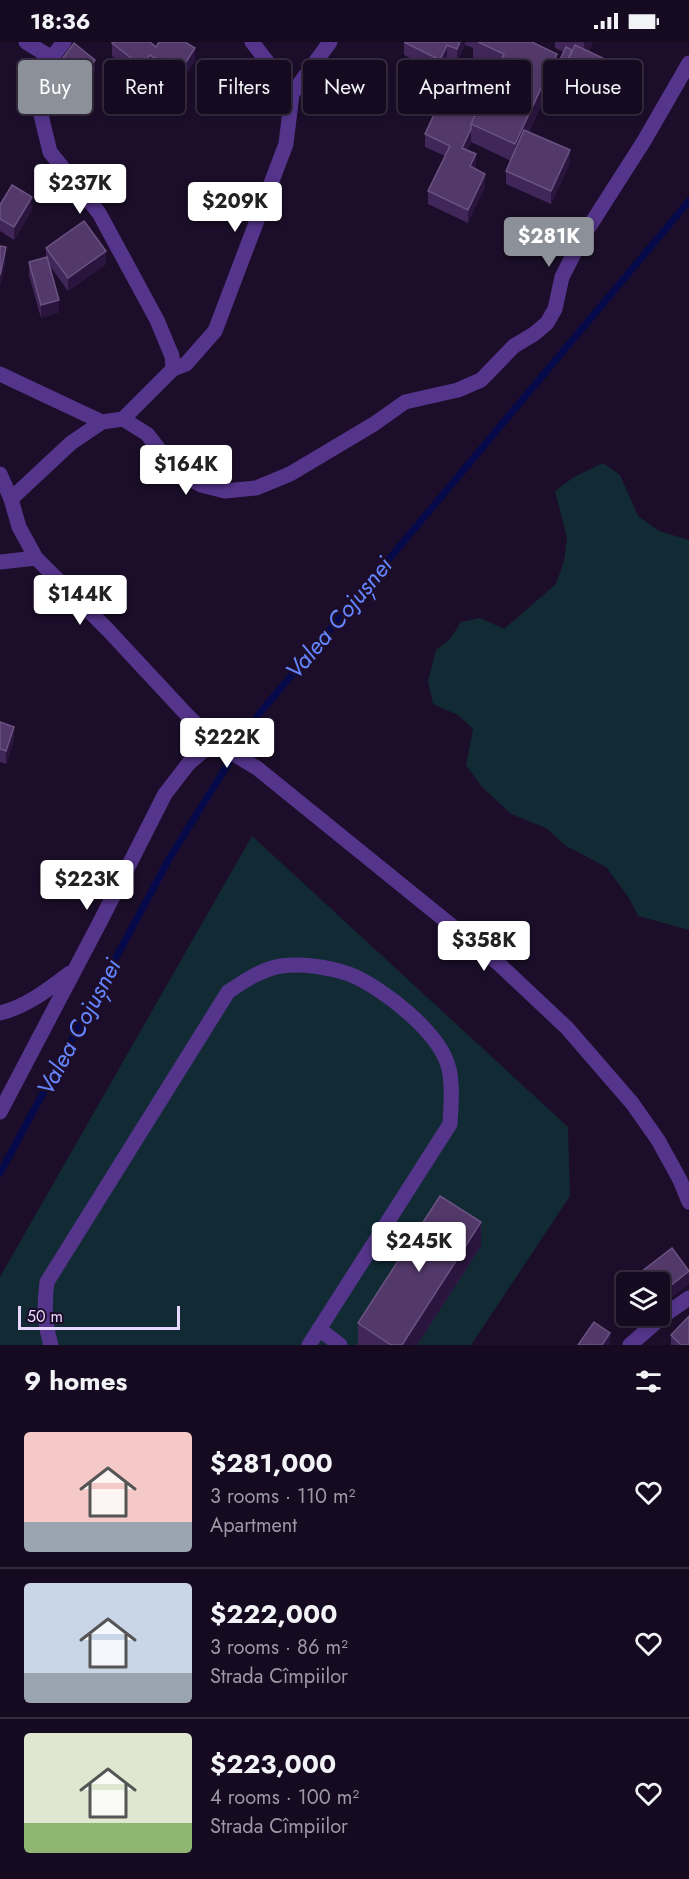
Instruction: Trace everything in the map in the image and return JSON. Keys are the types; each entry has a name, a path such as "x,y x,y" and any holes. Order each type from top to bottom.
{"street":[{"path":"26,42 51,58"},
{"path":"64,42 51,58 39,80 41,115 50,152 99,213 157,320 172,356 173,369"},
{"path":"252,42 292,94"},
{"path":"11,499 71,443 102,422 123,419 173,369 186,364 215,331 286,144 292,94 330,42"},
{"path":"123,419 147,434 176,471 201,485 225,490 256,488 290,474 374,424 405,402 458,390 480,380 514,346 547,323 555,309 562,277 582,238 644,141 689,63"},
{"path":"0,374 102,422"},
{"path":"0,474 11,499 19,527 36,558 214,742 257,768 499,964 567,1028 632,1103 658,1140 689,1202"},
{"path":"0,562 36,558"},
{"path":"0,1112 165,794 189,763 214,742"},
{"path":"51,1345 46,1329 44,1302 47,1282 228,992 250,977 280,966 313,966 349,974 380,990 410,1014 438,1043 449,1068 451,1098 450,1124 309,1345"},
{"path":"0,1012 22,1004 48,990 75,969"},
{"path":"630,1345 663,1316 689,1298"},
{"path":"319,1329 340,1345"}],"shaded area":[{"path":"603,463 620,475 638,516 659,531 689,540 689,930 638,916 629,898 606,867 566,846 546,828 511,814 482,787 466,765 473,729 458,715 433,704 428,681 436,650 450,639 461,622 480,618 504,629 556,584 564,561 567,538 555,491 574,477"},
{"path":"252,836 568,1127 570,1196 471,1345 0,1345 0,1277"}],"building":[{"path":"150,42 156,47 159,42 185,42 195,48 185,64 185,60 158,60 150,55 146,60 133,60 112,43"},
{"path":"404,42 460,42 457,49 447,45 440,60"},
{"path":"478,42 532,42 557,54 554,60 543,60 543,84 531,110 531,60 501,60 504,54"},
{"path":"74,43 95,60 92,64 92,60 61,60"},
{"path":"575,45 607,60 568,60"},
{"path":"566,47 572,50 568,60 560,60"},
{"path":"434,114 475,114 462,148 476,154 470,166 485,174 468,210 428,191 450,146 425,134"},
{"path":"476,114 529,114 515,144 471,124"},
{"path":"524,130 570,150 551,191 506,171"},
{"path":"12,185 32,197 14,227 0,219 0,205"},
{"path":"84,221 106,251 68,278 46,248"},
{"path":"0,246 6,247 0,275"},
{"path":"47,257 59,300 41,305 29,262"},
{"path":"0,722 14,727 6,751 0,749"},
{"path":"440,1196 481,1222 402,1345 391,1345 358,1323"},
{"path":"672,1248 689,1271 670,1286 670,1272 641,1272"},
{"path":"689,1316 689,1345 681,1345 671,1335"},
{"path":"594,1322 610,1333 602,1345 578,1345"}],"waterway":[{"name":"Valea Cojușnei","path":"0,1173 169,859 259,714 689,201"}]}
